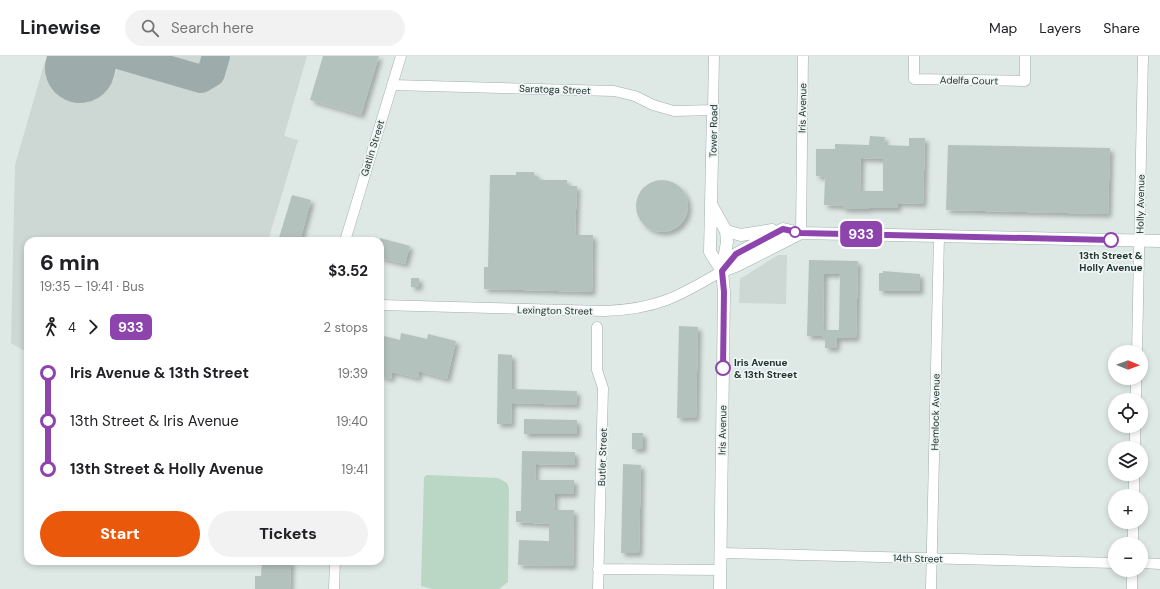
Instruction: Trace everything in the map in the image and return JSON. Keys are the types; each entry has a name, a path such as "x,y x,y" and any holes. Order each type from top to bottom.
{"main road":[{"name":"Tower Road","path":"713,110 712,206 709,226 710,252 722,271"},
{"path":"712,206 725,228 727,242 722,271"},
{"path":"725,228 741,235 783,229 801,233 1160,241"},
{"path":"722,271 736,254 783,229"},
{"path":"722,271 738,265 801,233"},
{"name":"Iris Avenue","path":"720,589 724,295 722,271"}],"street":[{"name":"Gatlin Street","path":"347,237 402,56"},
{"name":"Tower Road","path":"713,110 714,56"},
{"name":"Iris Avenue","path":"801,233 803,56"},
{"name":"Adelfa Court","path":"914,56 914,79 1025,81 1025,56"},
{"name":"Holly Avenue","path":"1137,345 1143,56"},
{"name":"Saratoga Street","path":"392,85 614,91 635,96 653,105 674,111 713,110"},
{"name":"Hemlock Avenue","path":"931,589 939,236"},
{"name":"Lexington Street","path":"384,305 605,311 631,310 652,306 671,299 722,271"},
{"name":"Butler Street","path":"597,327 597,370 603,388 598,589"},
{"name":"14th Street","path":"721,553 1108,562"},
{"path":"1148,563 1160,564"},
{"path":"334,589 335,565"},
{"path":"598,569 721,570"},
{"path":"1132,577 1132,589"}],"shaded area":[{"path":"121,56 307,56 284,136 298,140 269,237 24,237 24,351 11,343 15,165 45,61 113,81"},
{"path":"778,255 787,255 786,304 739,303 740,279"}],"green space":[{"path":"427,475 498,478 507,483 509,488 508,582 499,589 432,589 421,586 424,477"}],"building":[{"path":"323,56 379,56 361,115 310,100"},
{"path":"870,136 885,137 884,145 909,146 909,138 925,138 923,204 898,203 898,208 869,209 843,209 843,206 824,205 825,177 816,176 816,149 835,149 835,144 869,145","holes":["861,158 883,159 883,191 860,191"]},
{"path":"948,145 1110,148 1108,214 946,210"},
{"path":"516,172 534,172 534,175 539,177 539,180 567,180 567,186 577,186 575,235 593,235 592,292 484,289 484,267 488,267 490,175 516,175"},
{"path":"657,180 667,180 681,187 688,201 688,211 681,225 667,232 657,232 647,228 640,221 636,211 636,201 640,191 647,184"},
{"path":"292,195 311,200 301,237 279,237"},
{"path":"384,239 410,246 405,264 384,259"},
{"path":"809,260 858,261 856,338 837,338 836,348 825,348 825,338 822,336 807,336","holes":["824,274 840,274 839,330 823,330"]},
{"path":"883,271 920,274 920,291 879,291 879,273 883,273"},
{"path":"411,278 419,278 419,287 411,287"},
{"path":"679,326 698,327 696,418 677,418"},
{"path":"401,333 427,339 428,334 456,341 447,379 419,371 418,378 392,372 391,379 384,377 384,336 400,340"},
{"path":"498,354 512,355 512,389 577,391 576,405 512,403 511,424 497,424"},
{"path":"524,419 577,420 577,434 524,434"},
{"path":"632,433 643,433 643,449 632,449"},
{"path":"522,451 575,452 575,465 536,464 535,480 574,480 574,494 555,494 554,510 574,510 573,566 518,565 519,540 549,541 549,524 516,522 516,511 521,511"},
{"path":"623,464 641,465 639,553 621,553"},
{"path":"262,565 291,565 290,589 255,589 255,576 261,576"}],"taxiway":[{"path":"122,56 201,79 211,73 216,56"}],"runway":[{"path":"80,68 83,56"}],"bus line":[{"name":"933","path":"723,368 724,292 722,271 736,254 783,229 801,233 1111,240"}],"place":[{"name":"13th Street & Holly Avenue","path":"1111,240"},
{"name":"Iris Avenue & 13th Street","path":"723,368"}]}
